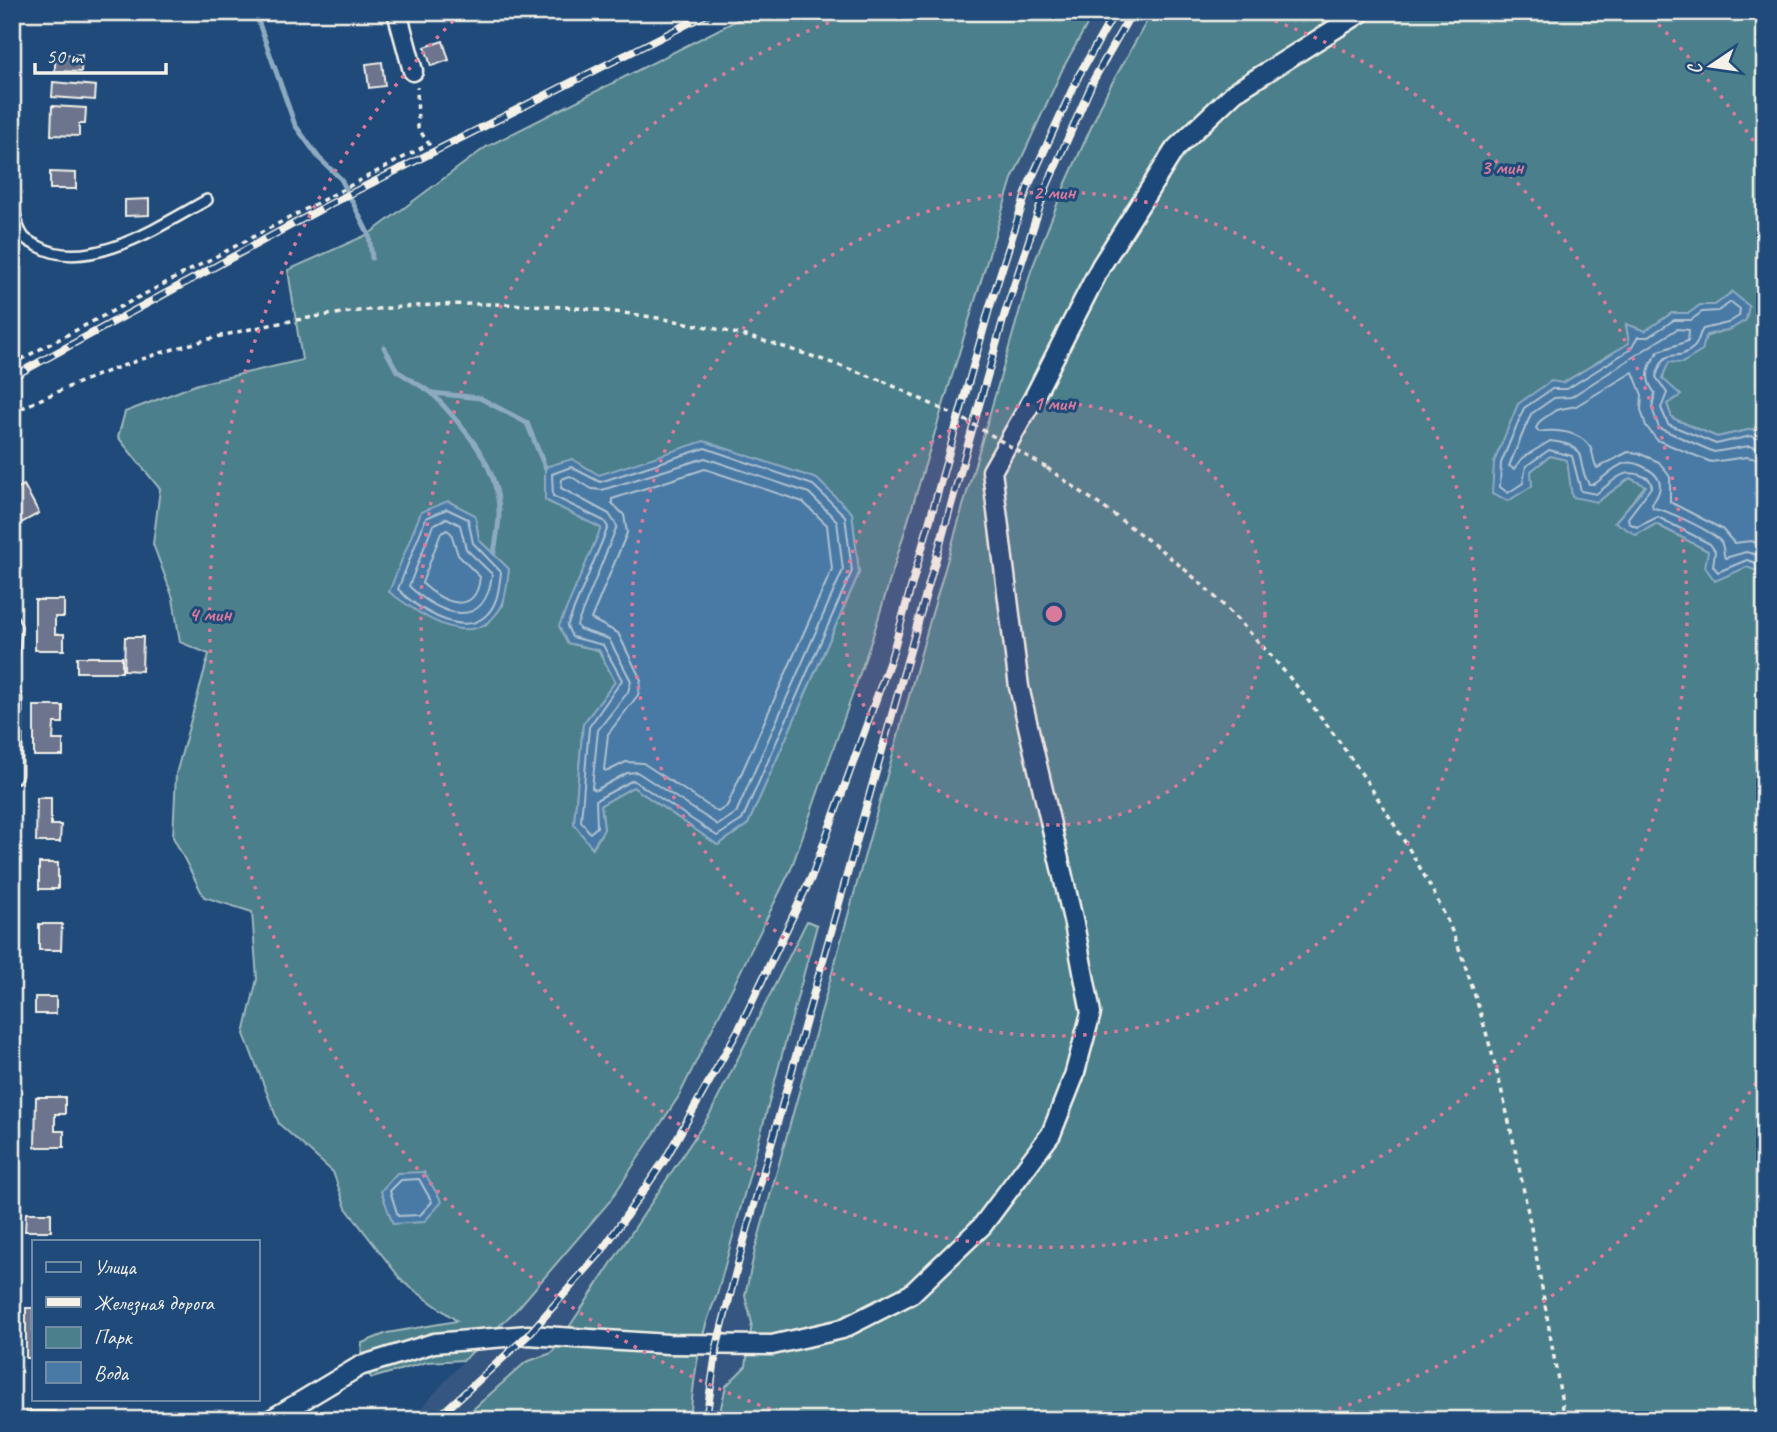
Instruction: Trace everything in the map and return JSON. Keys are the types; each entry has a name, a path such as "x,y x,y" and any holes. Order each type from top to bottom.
{"street":[{"path":"397,12 413,71"},
{"path":"270,1420 360,1366 435,1343 528,1335 681,1344 772,1345 842,1329 911,1294 982,1226 1051,1134 1074,1076 1091,1013 1074,924 1020,687 992,471 1033,399 1101,266 1175,149 1236,92 1362,12"},
{"path":"12,699 12,774"}],"lane":[{"path":"12,174 16,216 24,238 50,253 88,253 129,243 207,200"},
{"path":"12,618 16,627 12,669"}],"path":[{"path":"12,364 429,144 418,128 418,93 413,71"},
{"path":"12,412 83,379 225,334 297,318 366,309 487,303 592,309 702,326 794,349 883,381 969,422 1047,468 1132,527 1212,594 1292,677 1354,759 1411,851 1459,949 1511,1129 1565,1420"}],"shaded area":[{"path":"1094,12 1152,12 1107,92 1062,192 1031,271 1001,370 755,1250 745,1296 752,1323 746,1366 726,1386 718,1420 690,1420 694,1370 706,1320 717,1295 817,925 807,921 710,1114 552,1353 525,1362 460,1420 405,1420 416,1414 464,1360 519,1307 610,1201 679,1096 705,1046 791,869 872,639 1012,179 1063,68"}],"green space":[{"path":"753,12 1094,12 1063,68 1012,179 872,639 791,869 679,1096 610,1201 519,1307 464,1360 427,1362 372,1378 360,1366 362,1343 387,1333 457,1321 403,1282 346,1208 333,1172 279,1124 244,1034 257,979 252,912 204,897 173,837 176,774 209,654 180,642 173,598 153,544 160,489 118,437 125,412 198,384 302,360 288,270 369,234 486,147","holes":["572,459 598,475 852,513 859,573 748,824 718,845 633,787 601,805 604,829 593,848 574,824 583,724 615,682 598,650 567,643 602,528 545,500","475,515 479,540 509,569 503,605 486,625"]},
{"path":"1152,12 1765,12 1765,436 1753,429 1717,437 1672,418 1664,394 1665,370 1678,352 1699,340 1731,329 1732,292 1715,305 1700,305 1689,314 1672,313 1645,331 1626,324 1629,343 1563,383 1531,471 1550,456 1567,460 1597,502 1630,478 1646,485 1615,522 1656,524 1708,551 1765,574 1765,1420 718,1420 726,1386 746,1366 752,1323 745,1296 755,1250 931,617 1031,271 1062,192 1107,92"},
{"path":"807,921 817,925 717,1295 702,1341 690,1420 461,1420 526,1362 552,1353 710,1114"}],"water":[{"path":"1732,292 1749,306 1746,320 1731,329 1706,335 1702,351 1682,363 1669,362 1662,378 1681,395 1667,404 1672,418 1717,437 1753,429 1765,436 1765,574 1747,567 1715,581 1705,567 1708,551 1656,524 1636,535 1615,522 1646,486 1630,478 1597,502 1572,497 1567,460 1550,456 1531,471 1532,486 1508,501 1492,494 1494,462 1518,404 1551,381 1563,383 1629,343 1626,324 1645,331 1672,313 1689,313 1700,305 1715,305"},
{"path":"704,441 817,479 852,513 859,573 748,824 718,845 633,787 601,805 604,829 592,848 574,824 583,724 615,682 599,650 567,643 559,626 601,528 545,500 545,467 572,459 599,475"},
{"path":"448,501 475,515 479,540 509,569 506,594 501,607 489,621 476,628 446,626 389,592 421,512"},
{"path":"424,1172 442,1202 424,1222 393,1224 381,1191 397,1173"}],"building":[{"path":"443,41 449,60 431,66 425,47"},
{"path":"55,54 82,55 81,72 55,71"},
{"path":"382,62 385,86 369,88 366,64"},
{"path":"53,82 96,86 95,100 52,97"},
{"path":"52,106 86,108 85,124 79,124 79,136 51,135"},
{"path":"50,172 76,173 76,189 50,189"},
{"path":"149,199 149,215 125,216 125,200"},
{"path":"24,485 39,513 12,528 12,491"},
{"path":"35,600 64,600 64,617 55,617 55,634 64,634 64,650 35,650"},
{"path":"125,637 143,637 142,671 124,670"},
{"path":"77,657 122,657 122,672 77,672"},
{"path":"34,706 63,706 63,723 54,723 53,740 63,740 63,756 34,756"},
{"path":"37,798 51,798 51,825 61,825 60,842 36,842"},
{"path":"39,863 58,863 58,889 39,889"},
{"path":"39,924 62,924 61,950 39,950"},
{"path":"35,997 56,997 56,1014 35,1014"},
{"path":"36,1097 65,1097 65,1114 55,1114 55,1131 64,1131 64,1147 35,1147"},
{"path":"26,1213 51,1213 51,1231 25,1231"},
{"path":"26,1308 32,1308 32,1358 26,1358"},
{"path":"27,1411 55,1411 55,1420 26,1420"}],"waterway":[{"path":"255,12 295,125 319,158 341,179 369,235 372,258"},
{"path":"384,347 397,371 432,393 480,398 527,423 545,467"},
{"path":"432,393 467,433 486,463 493,480 499,515 494,553"}],"railway":[{"path":"12,377 330,204 711,12"},
{"path":"435,1420 528,1335 601,1252 666,1158 740,1027 812,876 892,655 990,306 1029,184 1079,75 1115,12"},
{"path":"706,1420 717,1346 742,1248 1005,313 1046,188 1094,79 1132,12"}]}
